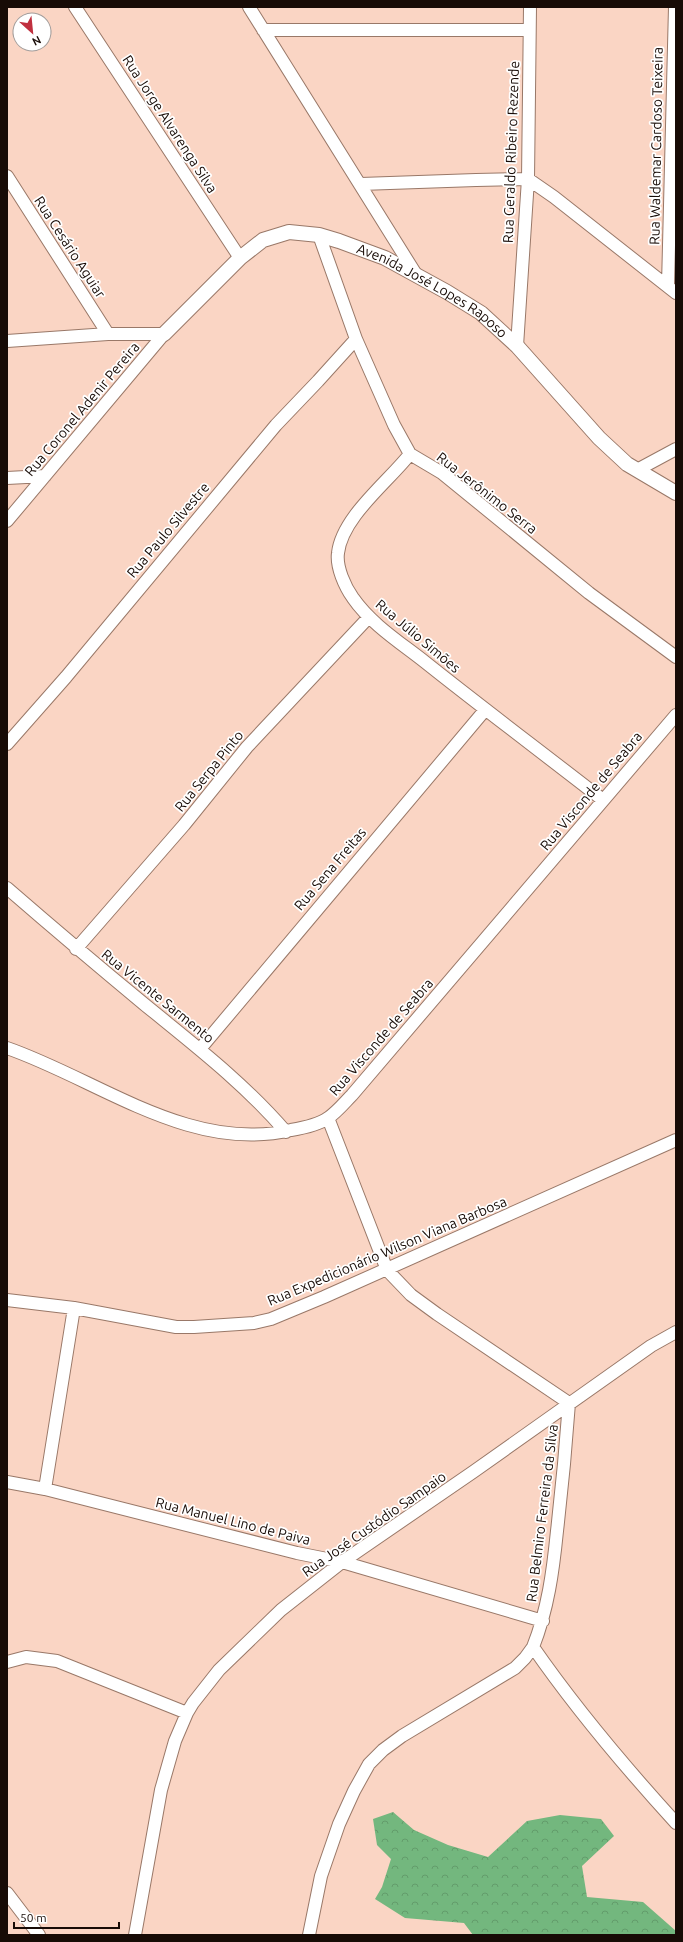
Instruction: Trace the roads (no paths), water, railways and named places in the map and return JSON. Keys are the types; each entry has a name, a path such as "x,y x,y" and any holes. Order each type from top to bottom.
{"street":[{"name":"Rua Jorge Alvarenga Silva","path":"75,7 240,258"},
{"path":"249,7 361,184 417,276"},
{"name":"Rua Geraldo Ribeiro Rezende","path":"517,346 528,179 530,7"},
{"name":"Rua Waldemar Cardoso Teixeira","path":"672,289 675,7"},
{"path":"264,30 529,30"},
{"name":"Rua Cesário Aguiar","path":"7,176 108,334"},
{"path":"361,184 528,179 554,197 672,289"},
{"name":"Avenida José Lopes Raposo","path":"164,334 240,258 263,240 289,232 319,234 385,258 481,313 517,346 599,438 627,464 676,492"},
{"path":"319,234 356,339 394,425 410,454"},
{"path":"7,341 108,334 164,334"},
{"name":"Rua Coronel Adenir Pereira","path":"7,521 164,334"},
{"name":"Rua Paulo Silvestre","path":"7,744 66,677 276,425 356,339"},
{"path":"637,470 676,449"},
{"name":"Rua Júlio Simões","path":"410,454 361,507 346,529 338,554 342,580 353,599 369,617 485,710 603,800"},
{"name":"Rua Jerônimo Serra","path":"410,454 442,473 588,593 676,657"},
{"path":"7,478 45,476"},
{"name":"Rua Serpa Pinto","path":"76,948 179,831 247,746 369,617"},
{"name":"Rua Sena Freitas","path":"200,1049 485,710"},
{"name":"Rua Visconde de Seabra","path":"7,1048 68,1072 157,1116 224,1133 253,1136 286,1132 310,1126 328,1118 358,1089 676,715"},
{"name":"Rua Vicente Sarmento","path":"7,888 76,948 200,1049 264,1106 286,1132"},
{"path":"328,1118 387,1270 411,1295 569,1403 651,1346 676,1332"},
{"name":"Rua Expedicionário Wilson Viana Barbosa","path":"7,1300 74,1308 176,1327 254,1323 271,1319 387,1270 676,1140"},
{"path":"45,1489 74,1308"},
{"name":"Rua José Custódio Sampaio","path":"135,1935 161,1790 175,1741 187,1713 219,1670 251,1637 281,1610 342,1562 473,1472 569,1403"},
{"name":"Rua Belmiro Ferreira da Silva","path":"309,1935 321,1876 339,1824 354,1791 369,1764 383,1750 402,1736 515,1668 533,1647 543,1621 551,1584 562,1489 569,1403"},
{"name":"Rua Manuel Lino de Paiva","path":"7,1482 45,1489 297,1553 342,1562 543,1621"},
{"path":"533,1647 559,1685 583,1715 642,1786 676,1823"},
{"path":"7,1662 26,1657 57,1661 187,1713"},
{"path":"7,1893 39,1935"}]}
